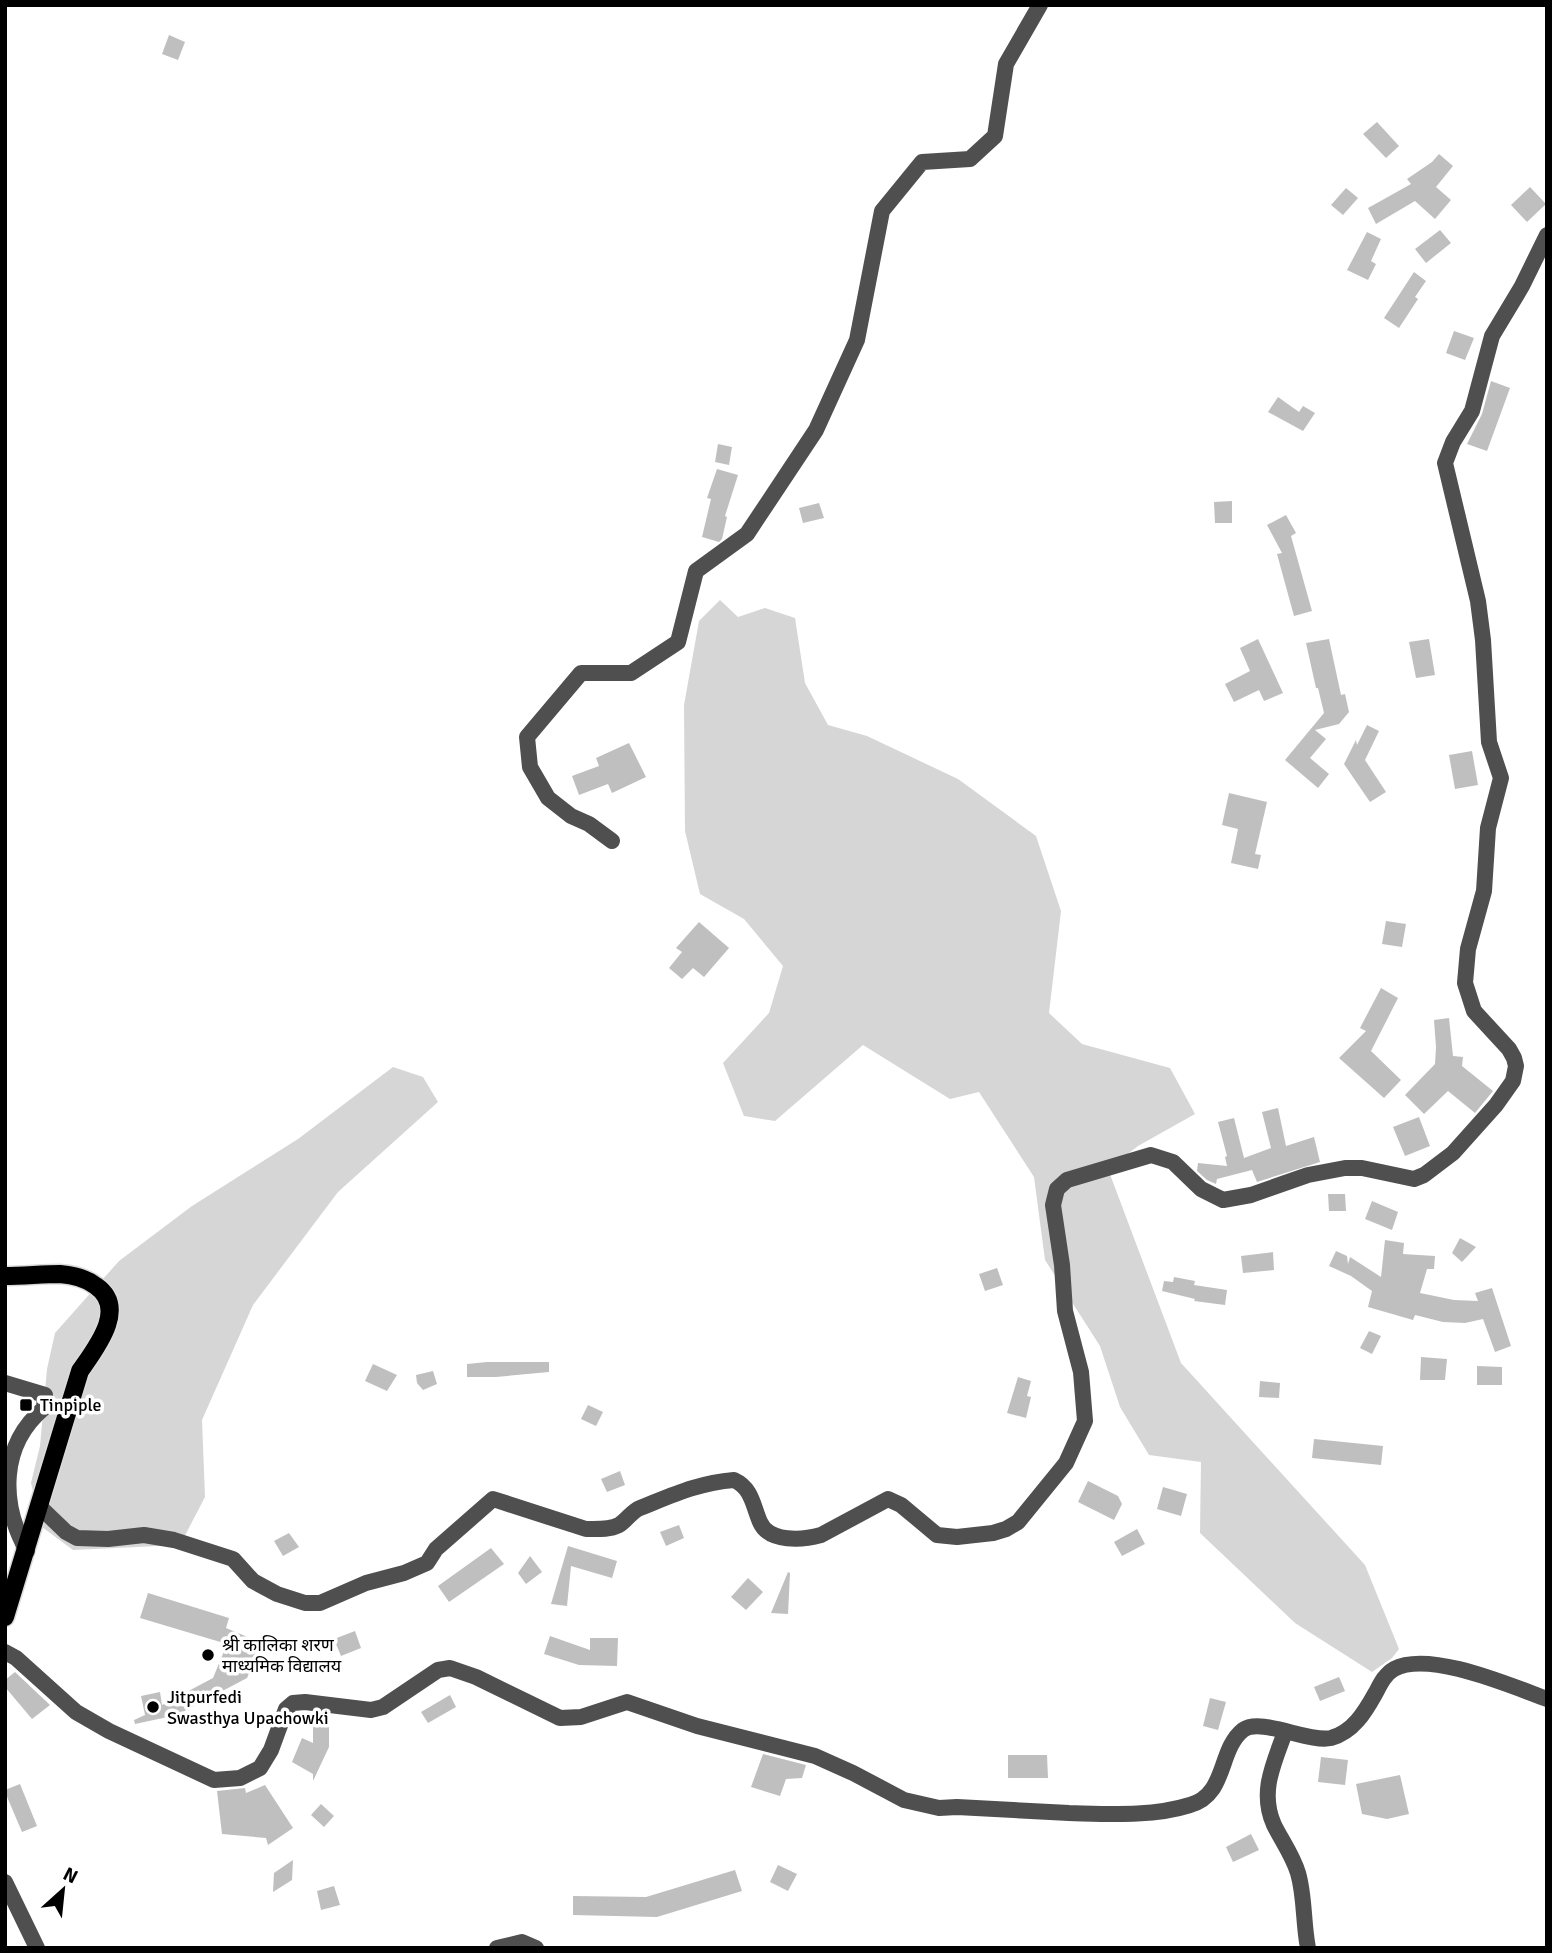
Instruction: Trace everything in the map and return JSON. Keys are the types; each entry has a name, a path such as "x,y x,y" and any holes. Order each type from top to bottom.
{"main road":[{"path":"5,1276 76,1276 95,1284 105,1292 110,1304 109,1318 103,1335 80,1371 5,1617"}],"street":[{"path":"612,841 589,824 571,816 548,798 530,766 527,737 581,673 631,673 678,642 696,571 747,534 816,430 857,340 882,211 922,162 970,159 995,136 1006,64 1040,5"},
{"path":"40,1507 66,1532 77,1538 154,1535 233,1559 253,1581 277,1594 305,1603 320,1603 366,1583 404,1573 427,1563 436,1549 492,1499 586,1529 601,1529 619,1525 638,1508 663,1500 680,1490 734,1480 747,1489 765,1529 789,1539 809,1539 821,1535 888,1499 901,1505 930,1531 946,1537 993,1533 1018,1522 1066,1463 1085,1421 1081,1372 1065,1311 1062,1265 1053,1205 1054,1195 1062,1184 1076,1176 1151,1155 1173,1162 1201,1189 1223,1200 1251,1195 1308,1175 1345,1168 1362,1168 1414,1179 1441,1164 1453,1153 1496,1105 1515,1076 1514,1058 1474,1011 1465,983 1468,949 1484,891 1488,828 1501,778 1489,742 1478,601 1445,463 1453,442 1472,411 1492,336 1522,286 1547,234"},
{"path":"5,1383 45,1395 44,1408 31,1418 9,1455 5,1480 14,1529 27,1551"},
{"path":"5,1652 16,1658 76,1712 109,1731 214,1780 240,1778 260,1768 271,1750 286,1709 293,1703 371,1710 383,1707 438,1670 450,1668 476,1676 560,1718 581,1717 627,1703 697,1726 815,1756 904,1800 939,1808 1092,1814 1139,1813 1190,1805 1203,1800 1212,1790 1235,1738 1246,1728 1260,1727 1327,1739 1342,1734 1367,1709 1383,1679 1392,1670 1418,1663 1480,1675 1547,1699"},
{"path":"1286,1732 1266,1786 1267,1803 1273,1822 1296,1866 1302,1886 1308,1948"},
{"path":"5,1882 37,1948"},
{"path":"497,1948 523,1942 536,1948"}],"shaded area":[{"path":"720,600 738,617 765,608 795,618 805,683 828,725 867,736 958,779 1036,836 1061,911 1049,1013 1082,1044 1170,1068 1195,1114 1138,1146 1108,1169 1181,1363 1365,1565 1399,1649 1392,1658 1372,1672 1295,1623 1200,1533 1201,1462 1149,1455 1120,1407 1100,1346 1045,1260 1034,1177 979,1092 950,1099 863,1045 775,1121 744,1116 723,1063 769,1013 783,966 744,919 700,894 685,831 684,705 699,621"},
{"path":"393,1067 423,1077 438,1102 338,1192 253,1305 202,1420 205,1497 180,1545 73,1550 42,1527 31,1483 40,1446 47,1369 55,1333 119,1261 192,1206 298,1139"}],"building":[{"path":"169,35 185,42 178,60 162,54"},
{"path":"1377,122 1399,146 1386,158 1363,134"},
{"path":"1439,154 1453,166 1436,187 1451,200 1435,219 1415,201 1376,224 1368,208 1411,184 1407,179"},
{"path":"1530,187 1546,204 1527,222 1511,205"},
{"path":"1346,188 1358,198 1343,215 1331,205"},
{"path":"1440,230 1451,243 1426,263 1415,249"},
{"path":"1367,232 1381,239 1371,261 1376,264 1368,280 1347,270"},
{"path":"1414,272 1426,281 1399,328 1384,318"},
{"path":"1454,331 1474,338 1465,360 1446,353"},
{"path":"1491,381 1510,388 1487,451 1467,444 1482,414"},
{"path":"1278,397 1299,412 1303,406 1315,413 1303,431 1268,412"},
{"path":"718,444 732,447 729,465 715,462"},
{"path":"717,469 738,475 719,542 702,537 711,499 707,498"},
{"path":"1232,501 1232,523 1215,523 1214,502"},
{"path":"819,503 824,518 803,523 799,508"},
{"path":"1286,515 1296,533 1291,536 1312,611 1294,616 1277,554 1282,553 1267,525"},
{"path":"1258,639 1283,693 1264,701 1259,690 1234,702 1225,684 1250,671 1240,648"},
{"path":"1329,639 1341,695 1345,694 1349,712 1339,724 1315,730 1326,739 1310,758 1329,774 1318,788 1285,760 1324,713 1306,643"},
{"path":"1429,639 1435,675 1416,678 1409,642"},
{"path":"1367,725 1379,731 1365,760 1386,792 1370,802 1344,764"},
{"path":"629,743 646,777 612,793 608,784 579,795 572,776 599,766 596,758"},
{"path":"1472,751 1478,785 1455,789 1449,755"},
{"path":"1229,793 1267,802 1255,854 1261,855 1258,869 1231,863 1238,829 1222,825"},
{"path":"1386,921 1406,924 1402,947 1382,944"},
{"path":"699,922 729,948 704,977 693,968 682,979 669,968 682,952 676,948"},
{"path":"1381,988 1398,998 1371,1051 1401,1080 1384,1098 1339,1058 1366,1031 1360,1028"},
{"path":"1449,1018 1453,1056 1463,1057 1462,1066 1493,1091 1475,1113 1448,1091 1424,1114 1405,1095 1435,1064 1434,1020"},
{"path":"1278,1108 1286,1146 1314,1137 1320,1162 1257,1182 1252,1170 1217,1179 1216,1184 1197,1171 1198,1163 1227,1166 1218,1122 1234,1118 1244,1158 1271,1148 1262,1112"},
{"path":"1419,1117 1430,1146 1405,1156 1393,1127"},
{"path":"1328,1194 1345,1194 1346,1211 1329,1211"},
{"path":"1372,1201 1398,1212 1392,1230 1365,1219"},
{"path":"1460,1238 1476,1247 1462,1262 1452,1253"},
{"path":"1385,1240 1404,1243 1403,1254 1435,1256 1434,1269 1427,1269 1420,1293 1454,1300 1478,1301 1475,1293 1492,1288 1511,1346 1495,1352 1483,1319 1465,1323 1443,1322 1415,1315 1413,1320 1368,1307 1372,1291 1351,1276 1329,1266 1336,1251 1347,1256 1348,1264 1350,1257 1381,1277"},
{"path":"1273,1252 1274,1270 1243,1273 1241,1256"},
{"path":"997,1268 1003,1285 985,1291 979,1274"},
{"path":"1174,1277 1195,1281 1194,1285 1227,1290 1225,1305 1194,1301 1195,1299 1162,1291 1164,1281 1173,1282"},
{"path":"1369,1331 1381,1336 1372,1354 1360,1348"},
{"path":"1421,1357 1447,1359 1445,1380 1420,1380"},
{"path":"549,1362 549,1372 467,1377 467,1364"},
{"path":"373,1364 397,1375 387,1391 365,1381"},
{"path":"1477,1366 1502,1367 1502,1385 1477,1385"},
{"path":"433,1371 437,1384 423,1390 417,1383 416,1375"},
{"path":"1018,1377 1031,1381 1027,1396 1031,1397 1026,1418 1007,1413"},
{"path":"1260,1381 1280,1383 1279,1398 1259,1397"},
{"path":"588,1405 603,1412 596,1426 581,1419"},
{"path":"1314,1439 1383,1446 1381,1465 1312,1458"},
{"path":"620,1471 625,1485 607,1492 601,1479"},
{"path":"1088,1481 1118,1496 1122,1504 1114,1520 1078,1502"},
{"path":"1163,1487 1187,1494 1181,1516 1157,1509"},
{"path":"679,1525 684,1538 666,1546 660,1532"},
{"path":"1137,1529 1145,1544 1122,1556 1114,1542"},
{"path":"289,1533 299,1547 283,1556 274,1541"},
{"path":"568,1546 617,1561 612,1578 571,1566 567,1606 551,1604"},
{"path":"491,1548 504,1564 449,1602 438,1586"},
{"path":"530,1556 542,1572 526,1584 518,1573"},
{"path":"788,1572 788,1614 771,1613"},
{"path":"748,1578 763,1592 746,1610 731,1597"},
{"path":"148,1593 229,1618 226,1628 262,1643 247,1678 177,1715 135,1724 134,1720 145,1715 141,1696 160,1692 162,1705 213,1678 227,1644 140,1618"},
{"path":"355,1631 361,1648 341,1656 334,1639"},
{"path":"550,1636 590,1650 590,1638 618,1638 617,1666 579,1665 544,1654"},
{"path":"15,1672 50,1705 32,1719 5,1687 5,1680"},
{"path":"1339,1677 1345,1691 1320,1701 1314,1687"},
{"path":"450,1695 456,1707 428,1723 421,1712"},
{"path":"1210,1698 1226,1702 1218,1730 1203,1726"},
{"path":"313,1717 329,1717 329,1747 313,1781 313,1774 292,1762 302,1738 313,1743"},
{"path":"763,1754 806,1765 802,1778 786,1779 780,1796 751,1787"},
{"path":"1008,1755 1047,1755 1048,1778 1008,1778"},
{"path":"1321,1757 1348,1760 1345,1785 1318,1782"},
{"path":"1400,1775 1409,1814 1387,1819 1362,1814 1356,1784"},
{"path":"20,1784 37,1826 22,1832 5,1792"},
{"path":"265,1785 293,1828 268,1845 266,1838 222,1834 217,1791 245,1788 246,1793"},
{"path":"321,1804 334,1816 324,1827 311,1815"},
{"path":"1251,1834 1259,1850 1233,1862 1226,1847"},
{"path":"293,1860 292,1880 273,1892 274,1873"},
{"path":"778,1865 797,1874 788,1891 770,1882"},
{"path":"735,1870 742,1891 657,1917 573,1915 573,1896 646,1897"},
{"path":"334,1886 340,1905 321,1910 317,1891"}],"place":[{"name":"Tinpiple","path":"26,1405"},
{"name":"श्री कालिका शरण माध्यमिक विद्यालय","path":"208,1655"},
{"name":"Jitpurfedi Swasthya Upachowki","path":"153,1707"}]}
